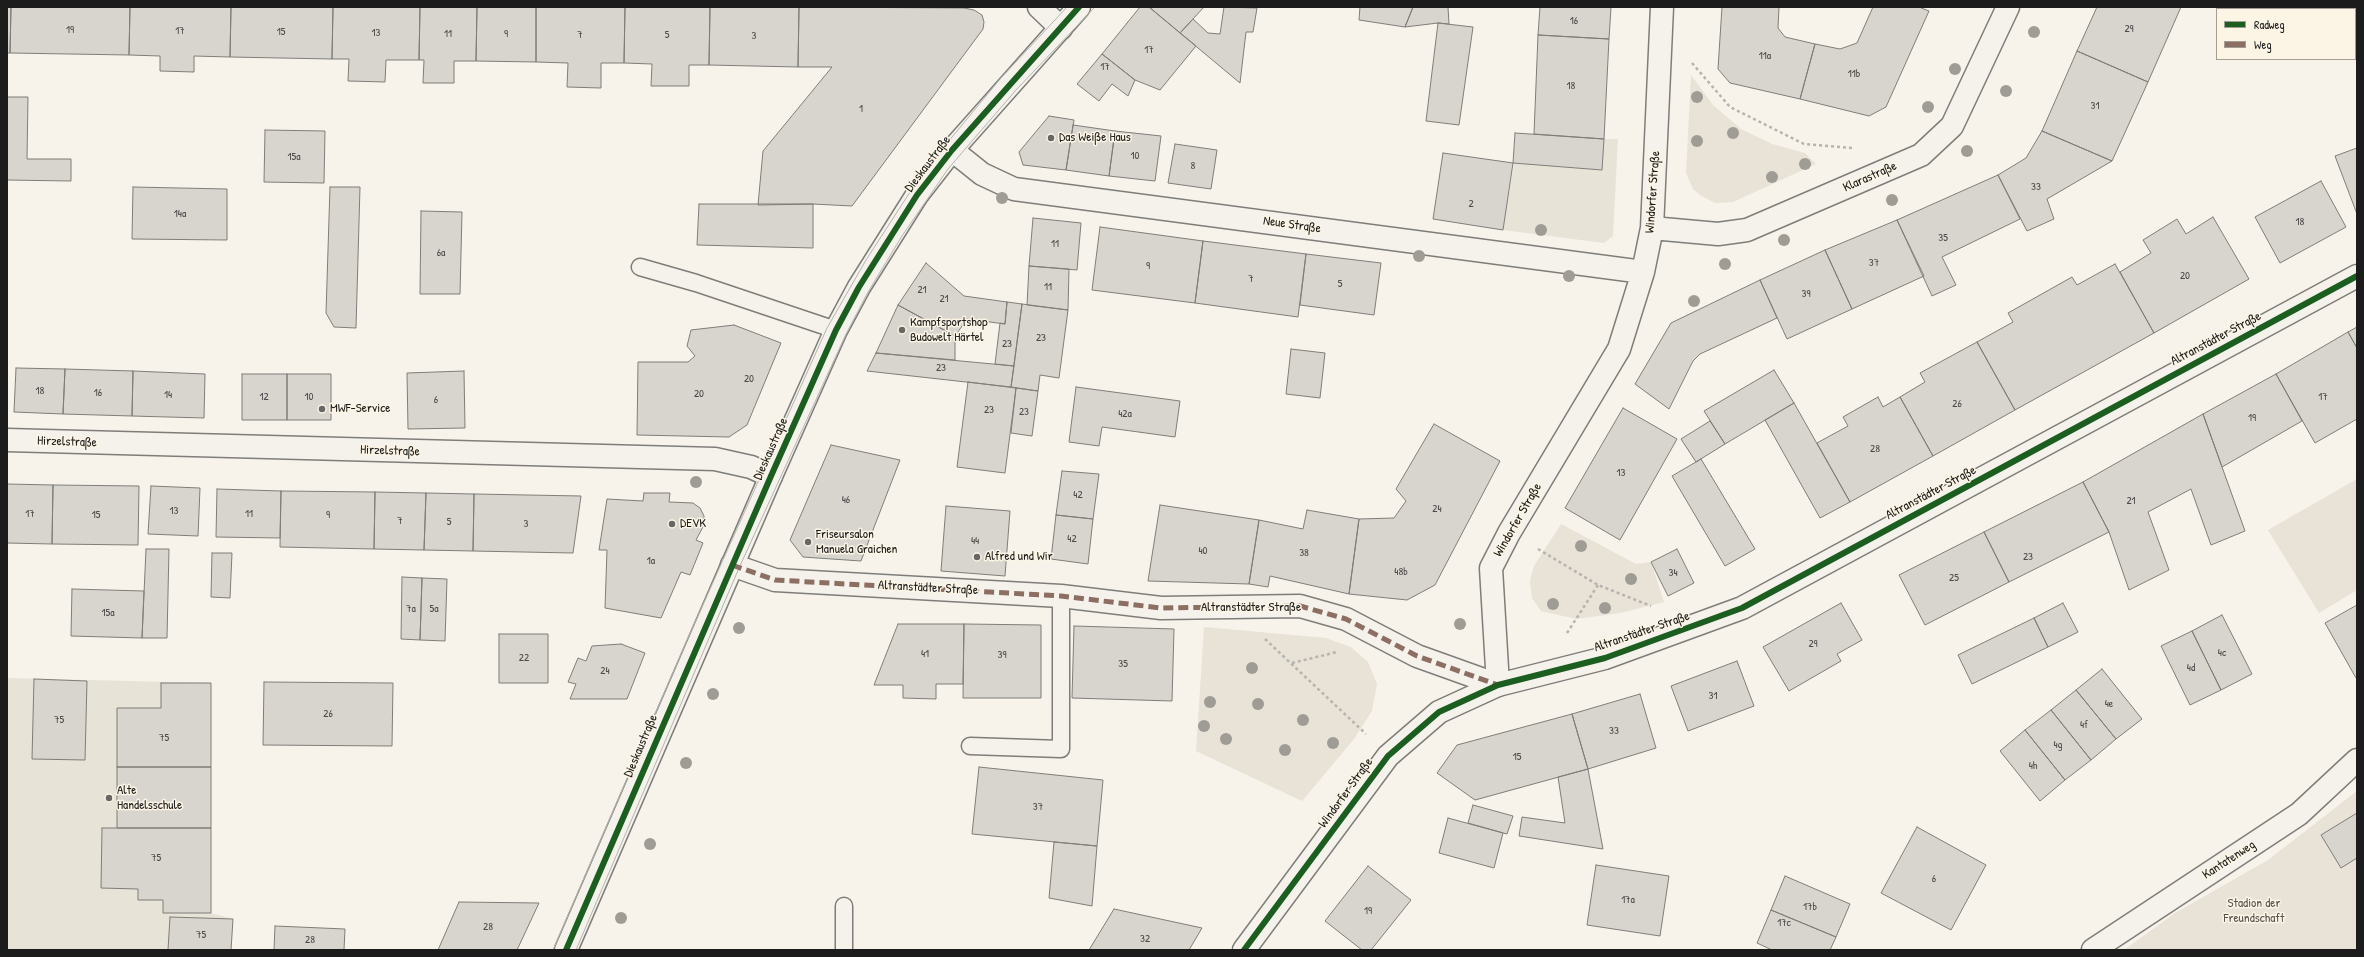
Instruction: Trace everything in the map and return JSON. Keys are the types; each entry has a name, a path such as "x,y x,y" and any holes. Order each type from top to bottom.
{"street":[{"path":"1039,7 1060,28"},
{"name":"Dieskaustraße","path":"566,950 732,565 836,330 882,249 917,195 952,150 1079,7"},
{"name":"Klarastraße","path":"1652,228 1718,234 1747,230 1921,155 1952,126 2008,7"},
{"name":"Windorfer Straße","path":"1244,950 1388,756 1439,712 1498,685 1491,568 1509,533 1619,348 1643,272 1652,228 1662,16"},
{"name":"Neue Straße","path":"952,150 982,174 1014,189 1643,272"},
{"name":"Altranstädter Straße","path":"732,565 775,580 1061,596 1161,608 1300,606 1346,619 1417,656 1498,685 1605,658 1749,604 2357,276"},
{"name":"Hirzelstraße","path":"7,440 715,459 752,467 771,476"},
{"name":"Kantatenweg","path":"2092,950 2299,814 2357,760"}],"lane":[{"path":"640,267 696,283 836,330"},
{"path":"970,746 1061,749 1061,596"},
{"path":"844,906 844,950"}],"path":[{"path":"1662,16 1730,107 1804,144 1858,149"},
{"path":"1509,533 1598,585 1697,624"},
{"path":"1541,674 1598,585"},
{"path":"1230,608 1328,696 1388,756"}],"shaded area":[{"path":"1604,139 1618,139 1613,236 1604,243 1503,230 1514,163 1602,170"},
{"name":"Alte Handelsschule","path":"7,678 211,683 211,913 233,919 231,950 7,950"}],"green space":[{"path":"1691,75 1713,105 1741,129 1772,144 1805,153 1816,164 1733,202 1715,203 1700,195 1693,189 1686,173"},
{"path":"2357,479 2357,590 2319,613 2268,530"},
{"path":"1561,524 1636,564 1651,562 1664,602 1620,613 1576,619 1541,611 1532,598 1530,581 1534,566"},
{"path":"1204,627 1326,638 1351,647 1368,662 1377,684 1372,711 1354,739 1302,801 1196,751"},
{"name":"Stadion der Freundschaft","path":"2357,791 2357,950 2124,950 2175,913 2268,860"}],"building":[{"path":"7,7 11,7 10,53 7,53"},
{"path":"11,7 130,7 129,55 10,53"},
{"path":"130,7 231,7 230,57 194,56 194,72 160,71 160,56 129,55"},
{"path":"231,7 333,7 332,59 230,57"},
{"path":"333,7 420,7 419,60 386,60 385,82 348,81 349,59 332,59"},
{"path":"420,7 477,7 476,61 454,61 454,83 423,83 424,60 419,60"},
{"path":"477,7 536,7 536,62 476,61"},
{"path":"536,7 625,7 624,63 601,63 601,88 567,87 568,63 536,62"},
{"path":"625,7 710,7 709,65 689,65 689,86 651,86 652,64 624,63"},
{"path":"710,7 799,7 798,67 709,65"},
{"path":"799,7 964,8 974,10 982,15 984,22 983,29 852,206 813,204 758,205 763,151 832,67 798,67"},
{"path":"1140,7 1149,7 1196,46 1160,90 1135,80 1102,54"},
{"path":"1149,7 1204,7 1180,33"},
{"path":"1224,7 1257,8 1253,32 1246,32 1240,83 1180,33 1193,19 1208,33 1220,34"},
{"path":"1360,7 1413,7 1405,27 1359,20"},
{"path":"1413,7 1448,7 1449,24 1438,23 1405,27"},
{"path":"1540,7 1611,7 1609,39 1538,35"},
{"path":"1722,7 1779,7 1778,28 1785,37 1815,44 1800,99 1730,83 1718,69"},
{"path":"1873,7 1919,7 1929,11 1886,107 1869,116 1800,99 1815,44 1840,49 1857,43"},
{"path":"2097,7 2181,7 2148,82 2077,51"},
{"path":"1438,23 1473,27 1459,125 1426,121"},
{"path":"1538,35 1609,39 1604,139 1534,134"},
{"path":"2077,51 2148,82 2112,161 2042,131"},
{"path":"1102,54 1135,80 1128,96 1112,84 1099,101 1077,84"},
{"path":"7,97 28,97 27,159 71,159 71,181 7,180"},
{"name":"Das Weiße Haus","path":"1049,116 1074,120 1066,170 1023,165 1019,152"},
{"path":"1073,125 1115,131 1109,176 1066,170"},
{"path":"265,130 325,131 324,183 264,182"},
{"path":"1115,131 1161,136 1155,181 1109,176"},
{"path":"2042,131 2112,161 2047,199 2054,219 2027,231 1998,175 2026,158"},
{"path":"1515,133 1604,139 1602,170 1513,163"},
{"path":"1175,144 1217,150 1211,189 1168,183"},
{"path":"2357,148 2357,214 2335,156"},
{"path":"1443,153 1513,163 1503,230 1433,219"},
{"path":"1998,175 2020,219 1942,257 1956,285 1932,296 1897,220"},
{"path":"2321,181 2346,227 2280,263 2255,217"},
{"path":"133,187 227,189 227,240 132,239"},
{"path":"330,187 360,187 356,328 334,327 326,313"},
{"path":"699,204 813,204 813,248 697,245"},
{"path":"421,211 462,212 460,294 420,294"},
{"path":"2213,217 2249,279 2154,333 2120,272 2151,253 2143,240 2177,219 2186,234"},
{"path":"1033,218 1081,223 1077,270 1029,266"},
{"path":"1897,220 1924,276 1852,309 1825,250"},
{"path":"1100,227 1203,241 1195,303 1092,290"},
{"path":"1203,241 1306,254 1298,317 1195,303"},
{"path":"1825,250 1852,309 1787,339 1760,280"},
{"path":"1306,254 1381,263 1374,315 1300,305"},
{"path":"926,263 964,296 1007,302 1005,324 967,319 955,336 898,305"},
{"path":"2115,264 2154,333 2015,410 1977,342 2013,322 2008,313 2072,277 2077,285"},
{"path":"1029,266 1069,269 1068,310 1027,305"},
{"path":"1760,280 1777,318 1700,354 1693,361 1669,409 1635,384 1671,323"},
{"path":"1007,302 1022,304 1014,366 995,364 1000,323 1005,324"},
{"path":"1022,304 1068,310 1059,378 1040,375 1038,391 1011,387"},
{"path":"898,305 955,336 955,360 876,353"},
{"path":"734,325 781,343 747,425 729,437 637,435 638,362 688,362 695,356 687,346 691,330"},
{"path":"2357,327 2357,348 2348,332"},
{"path":"2348,332 2357,348 2357,419 2315,443 2276,374"},
{"path":"1977,342 2015,410 1933,456 1900,397 1925,382 1920,373"},
{"path":"1291,349 1325,353 1320,398 1286,394"},
{"path":"876,353 1014,366 1011,387 867,371"},
{"path":"16,368 65,369 63,414 14,412"},
{"path":"65,369 133,371 132,416 63,414"},
{"path":"1774,370 1794,403 1725,444 1704,411"},
{"path":"133,371 205,374 204,418 132,416"},
{"path":"464,371 465,428 408,429 407,373"},
{"path":"242,374 287,374 287,420 242,420"},
{"path":"287,374 331,374 331,420 287,420"},
{"path":"2276,374 2302,421 2222,467 2203,414"},
{"path":"968,382 1016,388 1005,473 957,467"},
{"path":"1076,387 1180,401 1175,437 1102,427 1099,446 1069,442"},
{"path":"1016,388 1038,391 1032,436 1011,433"},
{"path":"1878,397 1883,407 1900,397 1933,456 1850,502 1817,443 1848,426 1843,417"},
{"path":"1794,403 1850,502 1820,518 1765,420"},
{"path":"1623,408 1677,439 1620,540 1565,508"},
{"path":"2203,414 2245,531 2211,545 2191,489 2148,512 2169,570 2129,590 2109,532 2083,482"},
{"path":"1710,421 1725,444 1696,462 1681,439"},
{"path":"1434,424 1500,461 1435,585 1407,600 1349,594 1359,519 1394,518 1406,501 1396,489"},
{"path":"831,445 900,460 861,561 803,557 790,540"},
{"path":"1701,459 1755,549 1725,566 1672,476"},
{"path":"1062,471 1099,474 1093,519 1056,515"},
{"path":"2083,482 2109,532 2009,582 1984,532"},
{"path":"7,484 53,485 52,544 7,543"},
{"path":"53,485 139,486 138,545 52,544"},
{"path":"151,486 200,488 198,536 148,534"},
{"path":"217,489 281,491 280,538 216,537"},
{"path":"281,491 375,492 374,549 280,547"},
{"path":"375,492 426,493 424,550 374,549"},
{"path":"426,493 474,494 473,551 424,550"},
{"path":"644,493 670,493 669,502 693,503 700,508 704,516 704,525 696,540 703,543 690,575 681,572 661,618 605,608 607,550 599,550 607,499 643,501"},
{"path":"474,494 581,496 573,553 473,551"},
{"path":"1160,505 1259,520 1249,584 1148,581"},
{"path":"946,506 1010,511 1005,576 941,571"},
{"path":"1307,510 1359,519 1349,594 1270,576 1268,587 1249,584 1259,520 1303,529"},
{"path":"1056,515 1093,519 1088,564 1051,559"},
{"path":"1984,532 2009,582 1925,625 1899,575"},
{"path":"146,549 169,549 167,638 142,638"},
{"path":"1677,549 1694,583 1668,596 1651,562"},
{"path":"212,553 232,553 230,598 211,597"},
{"path":"402,577 422,578 420,640 401,639"},
{"path":"422,578 447,579 445,641 420,640"},
{"path":"72,589 144,591 142,638 71,636"},
{"path":"1841,603 1862,640 1837,654 1841,661 1789,691 1763,647"},
{"path":"2063,603 2078,632 2048,647 2034,618"},
{"path":"2357,605 2357,677 2356,678 2325,623"},
{"path":"2222,615 2252,674 2221,690 2192,631"},
{"path":"2034,618 2048,647 1972,684 1958,655"},
{"path":"898,624 964,624 963,684 936,684 936,699 903,698 903,685 874,685"},
{"path":"964,624 1041,625 1041,698 963,698"},
{"path":"1074,626 1174,629 1172,701 1072,698"},
{"path":"2192,631 2221,690 2190,705 2161,646"},
{"path":"499,634 548,634 548,683 499,683"},
{"path":"621,644 645,653 627,699 570,699 576,684 568,682 578,658 586,661 592,646"},
{"path":"1737,661 1754,706 1688,731 1671,686"},
{"path":"2102,669 2142,719 2116,739 2076,690"},
{"path":"34,679 87,681 85,760 32,759"},
{"path":"264,682 393,683 392,746 263,745"},
{"path":"161,683 211,683 211,767 117,767 117,708 161,708"},
{"path":"2076,690 2116,739 2091,760 2051,710"},
{"path":"1640,694 1656,748 1588,769 1572,714"},
{"path":"2051,710 2091,760 2065,780 2025,730"},
{"path":"1572,714 1588,769 1475,800 1437,773 1457,745"},
{"path":"2025,730 2065,780 2040,801 2000,751"},
{"path":"117,767 211,767 211,828 117,828"},
{"path":"979,767 1103,780 1097,846 972,834"},
{"path":"1588,769 1603,849 1519,836 1522,817 1565,823 1558,777"},
{"path":"1473,805 1513,816 1507,834 1468,823"},
{"path":"2357,813 2357,858 2341,868 2321,835"},
{"path":"1448,818 1503,833 1494,868 1439,853"},
{"path":"1917,827 1986,865 1951,930 1881,893"},
{"path":"102,828 211,828 211,913 163,913 163,900 138,900 138,889 101,888"},
{"path":"1054,842 1097,846 1092,906 1049,898"},
{"path":"1596,865 1669,876 1660,936 1587,925"},
{"path":"1368,866 1411,900 1371,950 1362,950 1325,921"},
{"path":"1785,876 1850,904 1836,937 1771,910"},
{"path":"459,902 539,903 517,950 438,950"},
{"path":"1114,909 1202,928 1189,950 1089,950"},
{"path":"1771,910 1836,937 1830,950 1772,950 1757,943"},
{"path":"170,917 233,919 231,950 168,950"},
{"path":"275,926 345,929 344,950 274,950"}],"tram line":[{"path":"553,950 688,638 827,328 866,260 923,172 1001,78 1067,7"},
{"path":"576,950 739,568 846,334 868,292 902,236 948,169 1016,90 1095,7"}],"marked path":[{"path":"732,565 775,580 1061,596 1161,608 1300,606 1346,619 1417,656 1498,685"}],"cycle path":[{"path":"566,950 771,476 836,330 859,287 917,195 952,150 1079,7"},
{"path":"1244,950 1388,756 1439,712 1498,685 1605,658 1742,608 2357,276"}],"place":[{"name":"Das Weiße Haus","path":"1051,138"},
{"name":"Kampfsportshop Budowelt Härtel","path":"902,330"},
{"name":"MWF-Service","path":"322,409"},
{"name":"DEVK","path":"672,524"},
{"name":"Friseursalon Manuela Graichen","path":"808,542"},
{"name":"Alfred und Wir","path":"977,557"},
{"name":"Alte Handelsschule","path":"109,798"}]}
